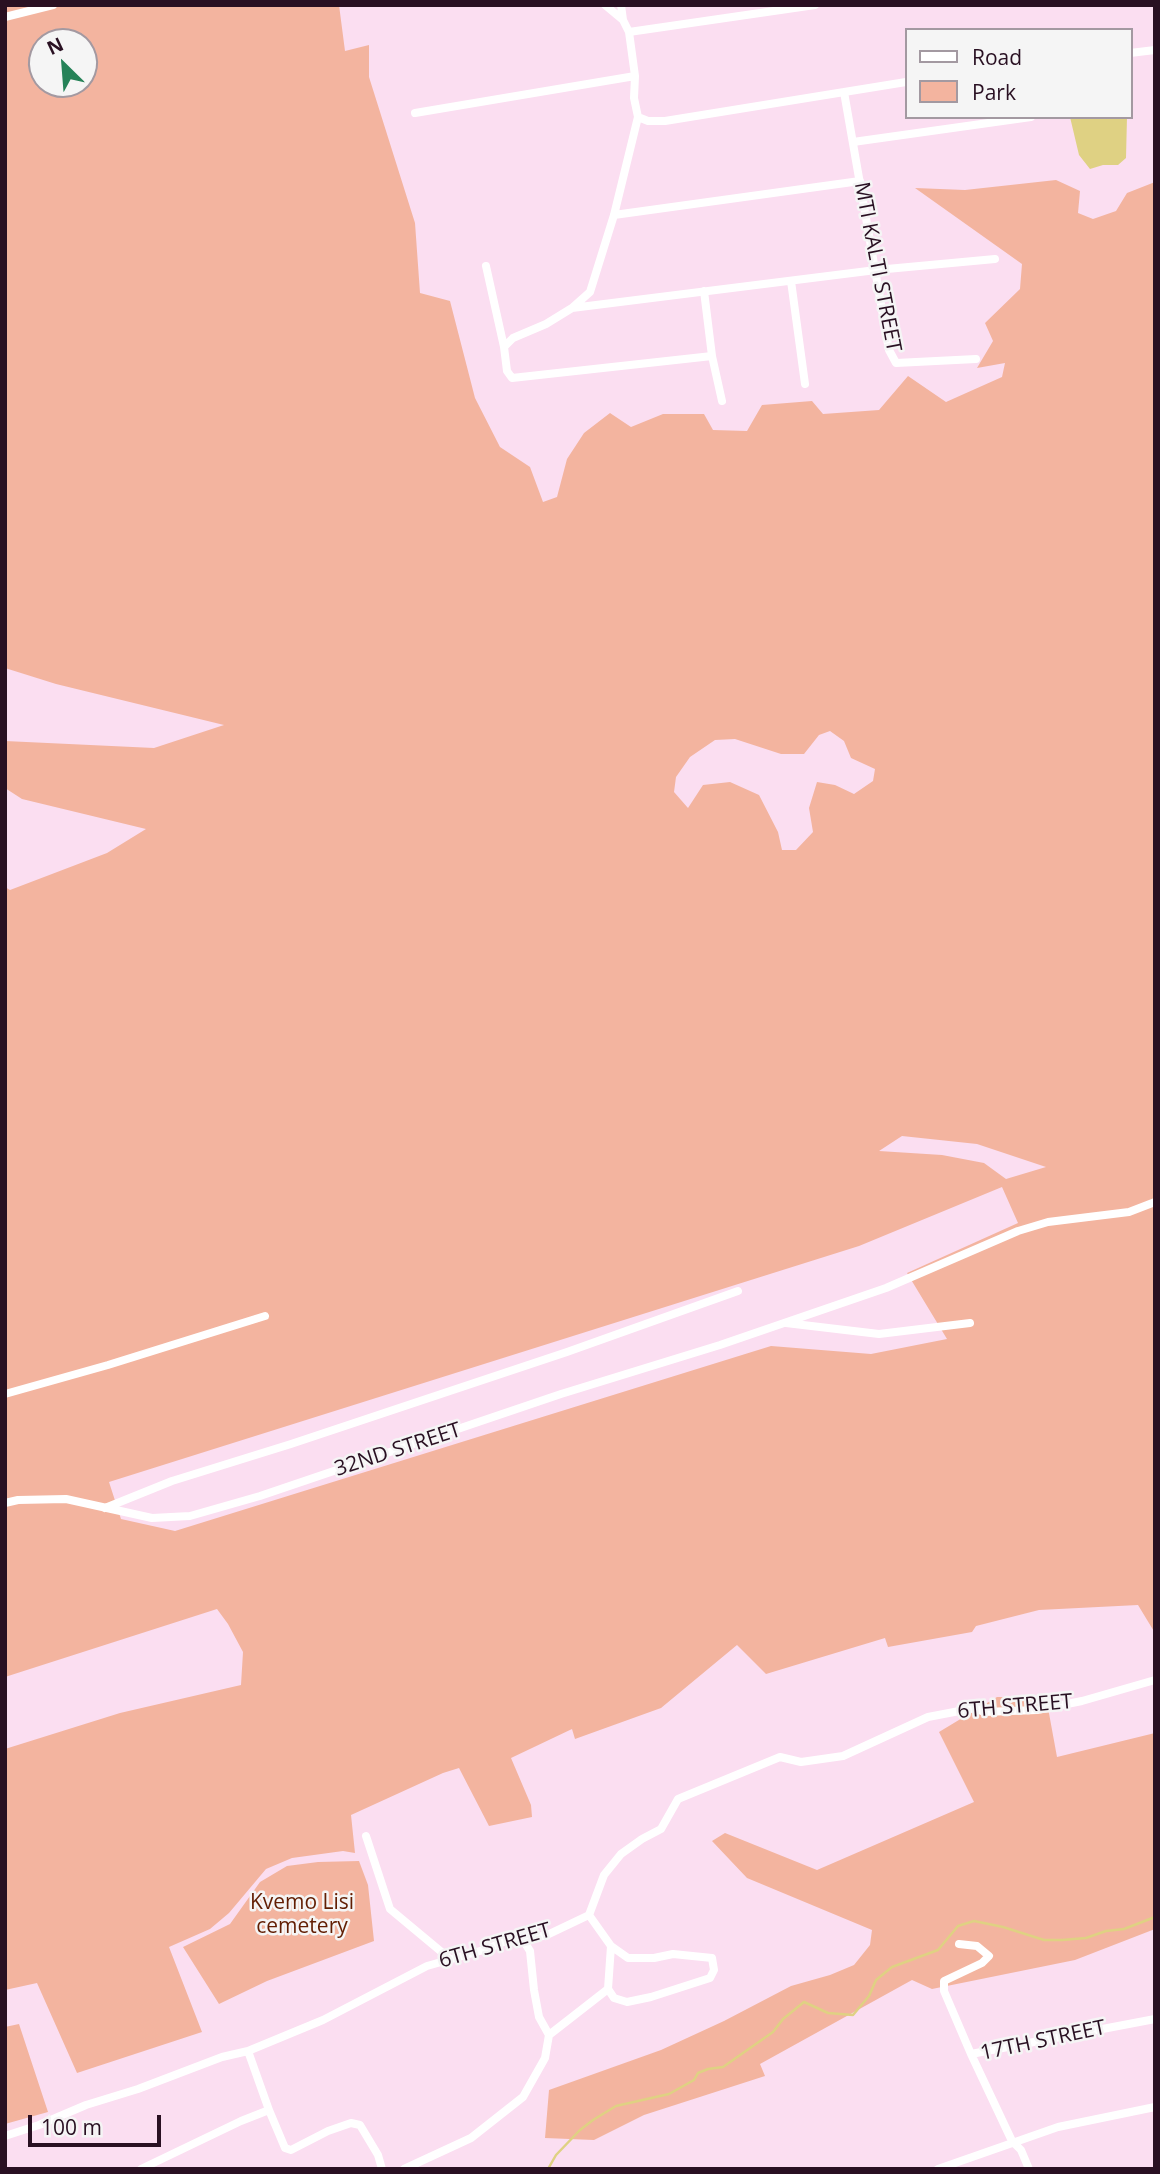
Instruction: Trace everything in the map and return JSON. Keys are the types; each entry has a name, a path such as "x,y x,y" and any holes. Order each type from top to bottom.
{"street":[{"path":"5,18 53,5"},
{"path":"605,5 623,20"},
{"path":"504,347 513,338 547,324 590,292 614,215 638,117 629,32 623,20 621,5"},
{"path":"629,32 815,5"},
{"path":"1132,53 1155,50"},
{"path":"415,113 635,76"},
{"path":"638,117 648,121 665,121 904,82"},
{"name":"MTI KALTI STREET","path":"844,92 889,350 896,363 976,359"},
{"path":"853,142 1017,119"},
{"path":"614,215 860,181"},
{"path":"572,308 876,270 995,259"},
{"path":"486,266 507,371 512,378 712,356"},
{"path":"791,281 805,384"},
{"path":"704,291 712,356 722,401"},
{"name":"32ND STREET","path":"5,1503 18,1500 66,1499 152,1518 190,1516 272,1492 886,1288 1018,1231 1048,1222 1129,1212 1155,1202"},
{"path":"105,1508 172,1481 567,1352 738,1291"},
{"path":"5,1394 108,1365 265,1315"},
{"path":"783,1322 879,1334 970,1323"},
{"name":"6TH STREET","path":"5,2136 222,2057 248,2051 323,2020 416,1971 515,1937 523,1940 547,1935 589,1914 604,1875 621,1854 662,1829 678,1799 780,1757 801,1762 843,1756 928,1717 975,1708 984,1712 1037,1710 1082,1701 1155,1680"},
{"path":"366,1836 390,1909 450,1959"},
{"path":"589,1914 611,1946 628,1958 654,1958 673,1954 712,1958 714,1970 710,1978 627,2002 614,1998 608,1989 611,1946"},
{"path":"404,2169 471,2138 523,2097 545,2058 549,2035 539,2017 530,1951 523,1940"},
{"path":"959,1944 977,1946 989,1956 982,1963 943,1981 944,1991 971,2054"},
{"path":"549,2035 608,1989"},
{"name":"17TH STREET","path":"1029,2169 1021,2150 1012,2141 971,2054 1155,2019"},
{"path":"248,2051 285,2147 291,2150 328,2131 351,2123 360,2125 382,2169"},
{"path":"937,2169 1058,2127 1155,2107"},
{"path":"141,2169 269,2110"}],"green space":[{"path":"5,5 339,5 345,51 369,45 369,77 415,223 420,293 450,301 475,398 500,447 530,467 543,502 557,497 567,459 584,433 610,413 631,427 663,414 704,414 713,430 747,431 762,405 812,401 823,414 879,410 908,376 946,402 1002,377 1005,363 977,368 993,341 985,323 1020,289 1022,264 915,188 965,190 1056,180 1080,191 1078,213 1093,219 1116,211 1127,193 1155,182 1155,1633 1138,1605 1039,1610 976,1626 972,1632 888,1647 885,1638 766,1674 737,1645 661,1708 575,1739 572,1729 511,1758 531,1805 532,1817 489,1826 459,1768 351,1815 355,1853 343,1851 292,1858 266,1869 229,1913 210,1929 169,1947 202,2032 77,2073 37,1983 5,1990 5,1749 120,1713 241,1685 243,1652 217,1609 5,1677 5,887 10,890 107,853 146,829 22,799 5,788 5,741 154,748 224,725 56,684 5,668","holes":["830,731 844,741 851,758 875,769 873,781 854,794 835,785 817,782 809,808 813,832 796,850 782,850 778,832 759,795 730,782 703,785 688,808 674,792 676,777 690,757 715,740 735,739 781,754 804,754 819,735","902,1136 977,1144 1046,1167 1006,1179 984,1163 942,1155 879,1151","1002,1187 1018,1223 907,1273 947,1339 871,1354 771,1346 175,1531 121,1519 109,1482 859,1246"]},
{"path":"997,1697 1046,1697 1057,1757 1155,1733 1155,1929 1075,1960 932,1989 912,1980 760,2064 765,2076 644,2115 594,2140 545,2138 549,2090 661,2050 791,1986 854,1965 870,1945 872,1930 747,1878 712,1841 725,1833 817,1870 974,1802 939,1732"},
{"name":"Kvemo Lisi cemetery","path":"359,1861 368,1885 374,1941 267,1981 219,2004 183,1947 230,1924 260,1882 287,1866"},
{"path":"19,2024 48,2112 5,2124 5,2027"}],"shaded area":[{"path":"1070,119 1127,119 1126,158 1118,165 1103,165 1090,169 1079,155"}],"waterway":[{"path":"548,2169 556,2155 593,2120 616,2106 669,2094 694,2080 698,2073 723,2067 773,2032 783,2019 804,2002 828,2013 853,2015 869,1996 876,1980 892,1967 938,1950 958,1926 974,1921 1044,1940 1062,1940 1086,1938 1106,1931 1124,1929 1155,1917"}]}
